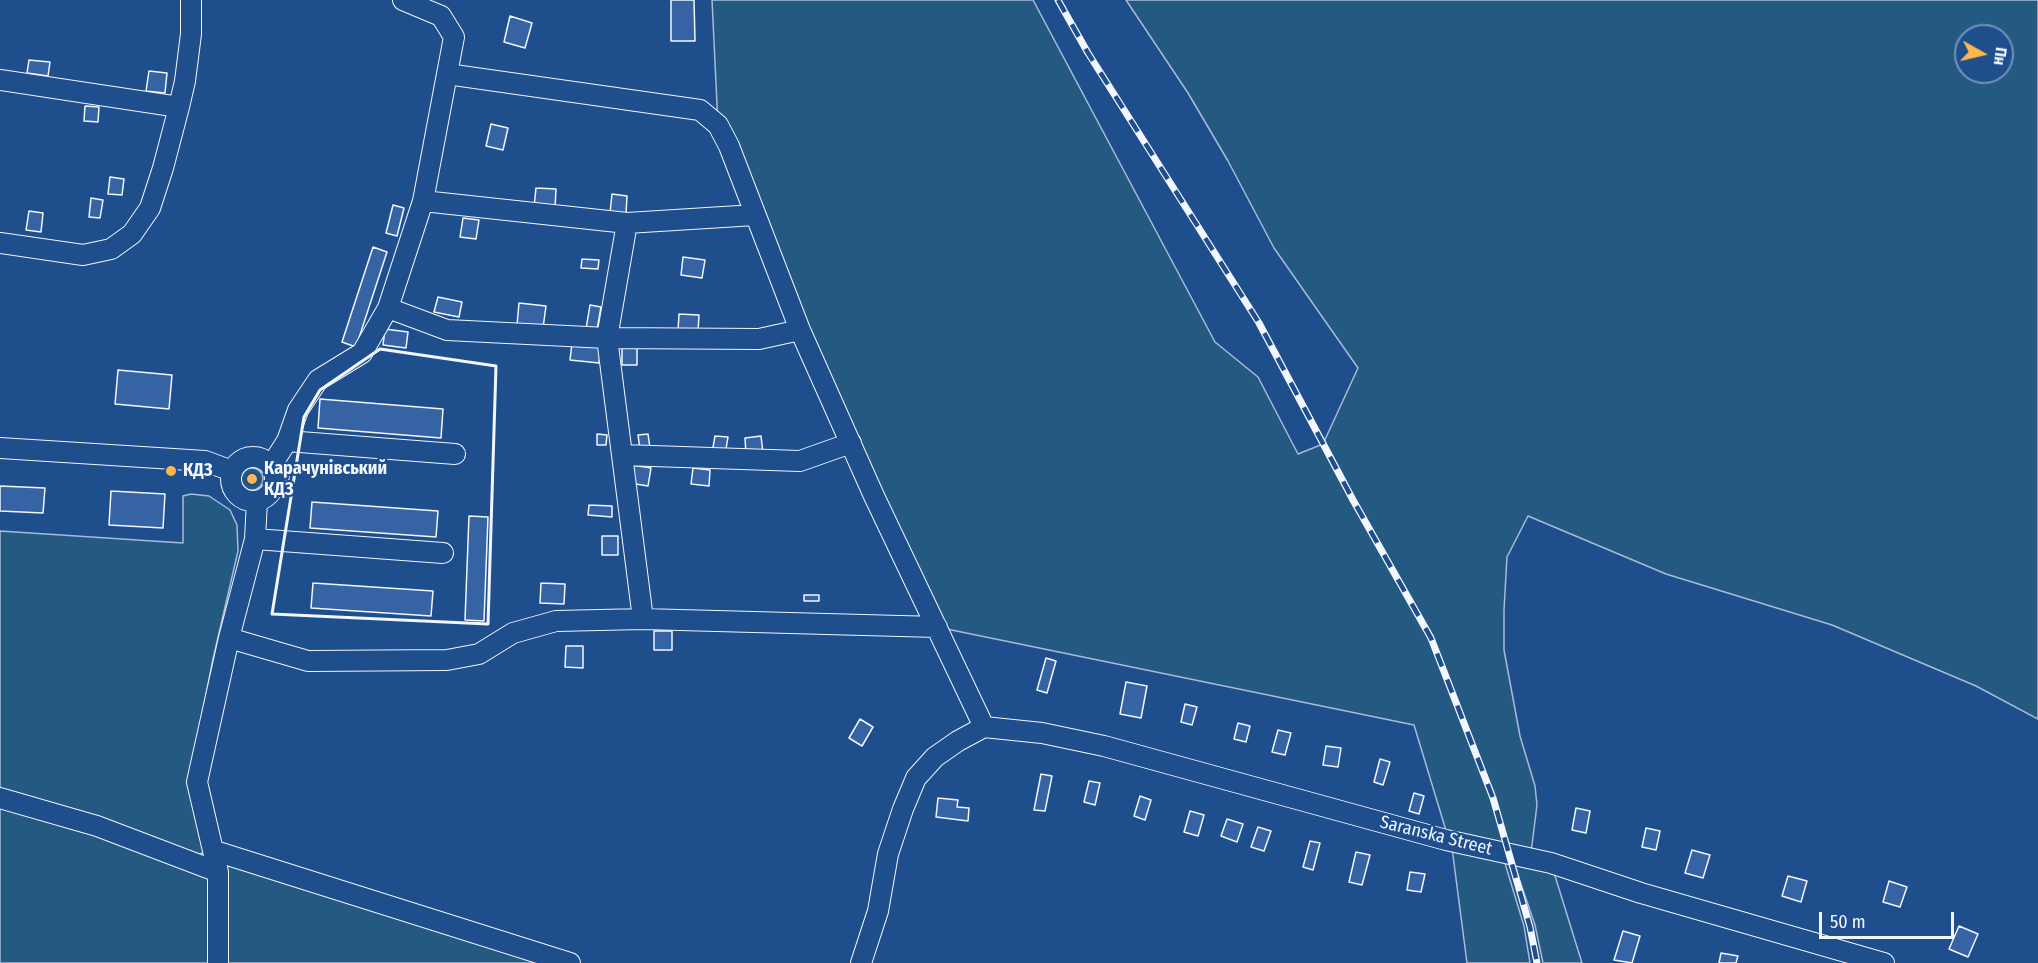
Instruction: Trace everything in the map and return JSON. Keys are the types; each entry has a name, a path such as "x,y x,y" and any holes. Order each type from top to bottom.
{"street":[{"path":"0,243 83,255 111,249 132,234 150,208 179,107 191,34 191,0"},
{"path":"271,466 287,441 298,410 318,380 362,352 388,308 423,201 454,37 441,16 403,0"},
{"path":"447,74 700,110 718,125 729,146 800,330 984,727 935,757 916,778 888,854 878,911 861,963"},
{"path":"0,80 179,107"},
{"path":"423,201 627,223 754,215"},
{"path":"627,223 607,338 643,620"},
{"path":"388,308 447,330 607,338 759,339 800,330"},
{"path":"287,441 455,454"},
{"path":"623,455 800,461 851,443"},
{"path":"0,448 205,461 232,471"},
{"path":"253,457 263,459 271,466 275,476 272,490 266,497 257,501 245,500 236,493 231,482 232,471 238,462 253,457"},
{"path":"218,963 219,872 197,782 229,638 255,540 257,501"},
{"path":"255,540 443,553"},
{"path":"229,638 308,661 447,660 479,654 513,633 556,621 643,620 937,627"},
{"name":"Saranska Street","path":"984,727 1042,734 1104,746 1446,840 1551,863 1652,896 1884,963"},
{"path":"0,798 97,826 219,872"},
{"path":"215,851 570,963"}],"shaded area":[{"path":"712,0 1033,0 1215,342 1258,377 1298,454 1323,444 1358,368 1274,248 1228,161 1188,93 1126,0 2038,0 2038,719 1976,686 1832,625 1666,574 1528,516 1507,557 1504,650 1520,736 1535,786 1537,805 1531,853 1447,834 1414,725 937,627 718,125"},
{"path":"252,468 260,471 263,479 260,487 252,490 244,487 241,479 244,471"},
{"path":"191,494 209,496 230,510 237,525 238,551 213,659 189,782 207,849 203,853 191,856 0,791 0,531 183,543 183,496"},
{"path":"0,798 218,871 215,851 570,963 0,963"},
{"path":"1452,848 1504,860 1524,926 1530,963 1467,963"},
{"path":"1511,855 1551,863 1582,963 1543,963 1535,925"}],"building":[{"path":"671,0 694,0 695,41 671,41"},
{"path":"510,16 532,23 525,48 504,42"},
{"path":"29,60 50,62 48,76 27,73"},
{"path":"149,71 167,73 165,93 146,91"},
{"path":"85,106 99,107 98,122 84,121"},
{"path":"491,124 508,128 503,150 486,146"},
{"path":"110,177 124,179 122,195 108,194"},
{"path":"536,188 556,189 555,209 534,207"},
{"path":"612,194 627,196 626,214 610,213"},
{"path":"91,198 103,200 100,218 89,217"},
{"path":"393,205 404,208 397,236 386,233"},
{"path":"29,211 43,213 41,232 26,230"},
{"path":"463,218 479,220 476,239 460,237"},
{"path":"373,247 387,252 356,347 342,342"},
{"path":"683,257 705,260 702,278 681,275"},
{"path":"582,259 599,260 598,269 581,268"},
{"path":"438,297 462,302 459,317 434,312"},
{"path":"519,303 546,306 543,328 517,325"},
{"path":"590,305 601,307 597,330 586,329"},
{"path":"679,314 699,315 698,332 678,331"},
{"path":"385,329 408,332 406,348 383,345"},
{"path":"572,343 601,345 599,363 570,360"},
{"path":"622,348 637,348 637,365 622,365"},
{"path":"118,370 172,375 169,409 115,404"},
{"path":"320,399 443,409 441,438 318,428"},
{"path":"597,434 607,435 606,445 597,445"},
{"path":"648,434 650,448 640,449 638,435"},
{"path":"715,436 728,437 725,455 712,453"},
{"path":"761,436 763,453 746,455 745,438"},
{"path":"632,465 651,468 648,486 630,483"},
{"path":"693,468 710,470 709,486 691,484"},
{"path":"280,469 290,471 286,497 276,495"},
{"path":"0,486 45,488 43,513 0,511"},
{"path":"111,491 165,494 163,528 109,525"},
{"path":"312,502 438,511 436,537 310,528"},
{"path":"589,505 612,506 612,517 588,515"},
{"path":"469,516 488,517 484,621 465,620"},
{"path":"602,536 618,536 618,555 602,555"},
{"path":"313,583 433,591 431,616 311,608"},
{"path":"541,583 565,584 564,604 540,603"},
{"path":"804,595 819,595 819,601 804,601"},
{"path":"654,631 672,631 672,650 654,650"},
{"path":"566,646 583,646 583,668 565,667"},
{"path":"1046,658 1056,661 1047,693 1037,690"},
{"path":"1126,682 1147,686 1141,718 1120,714"},
{"path":"1185,704 1197,707 1192,725 1181,722"},
{"path":"860,719 873,727 862,746 849,738"},
{"path":"1238,723 1250,726 1246,742 1234,739"},
{"path":"1278,730 1291,733 1285,755 1272,752"},
{"path":"1326,746 1341,748 1338,767 1323,765"},
{"path":"1380,759 1390,762 1383,785 1374,782"},
{"path":"1041,774 1052,776 1045,811 1034,810"},
{"path":"1089,781 1100,783 1095,805 1084,802"},
{"path":"1414,793 1424,796 1419,814 1409,811"},
{"path":"1140,796 1151,800 1145,820 1134,816"},
{"path":"938,798 958,800 957,807 969,808 968,821 936,817"},
{"path":"1576,808 1590,811 1586,833 1572,830"},
{"path":"1190,811 1204,815 1198,836 1184,832"},
{"path":"1227,819 1243,824 1237,842 1221,836"},
{"path":"1258,827 1271,831 1264,851 1251,847"},
{"path":"1646,828 1660,831 1656,850 1642,847"},
{"path":"1310,841 1320,843 1313,870 1303,867"},
{"path":"1692,850 1710,855 1703,878 1685,873"},
{"path":"1356,852 1370,855 1362,885 1349,882"},
{"path":"1410,872 1425,874 1421,892 1407,890"},
{"path":"1788,876 1807,881 1801,902 1782,896"},
{"path":"1889,881 1907,887 1900,907 1883,902"},
{"path":"1959,926 1978,934 1968,957 1949,949"},
{"path":"1623,931 1640,936 1632,963 1614,960"},
{"path":"1721,953 1738,956 1736,963 1719,963"}],"railway":[{"path":"1058,0 1088,53 1259,323 1353,500 1431,638 1493,798 1530,927 1537,963"}],"wall":[{"path":"380,349 496,366 488,624 272,614 304,417 320,390 380,349"}],"place":[{"name":"КДЗ","path":"171,471"},
{"name":"Карачунівський КДЗ","path":"252,479"}]}
